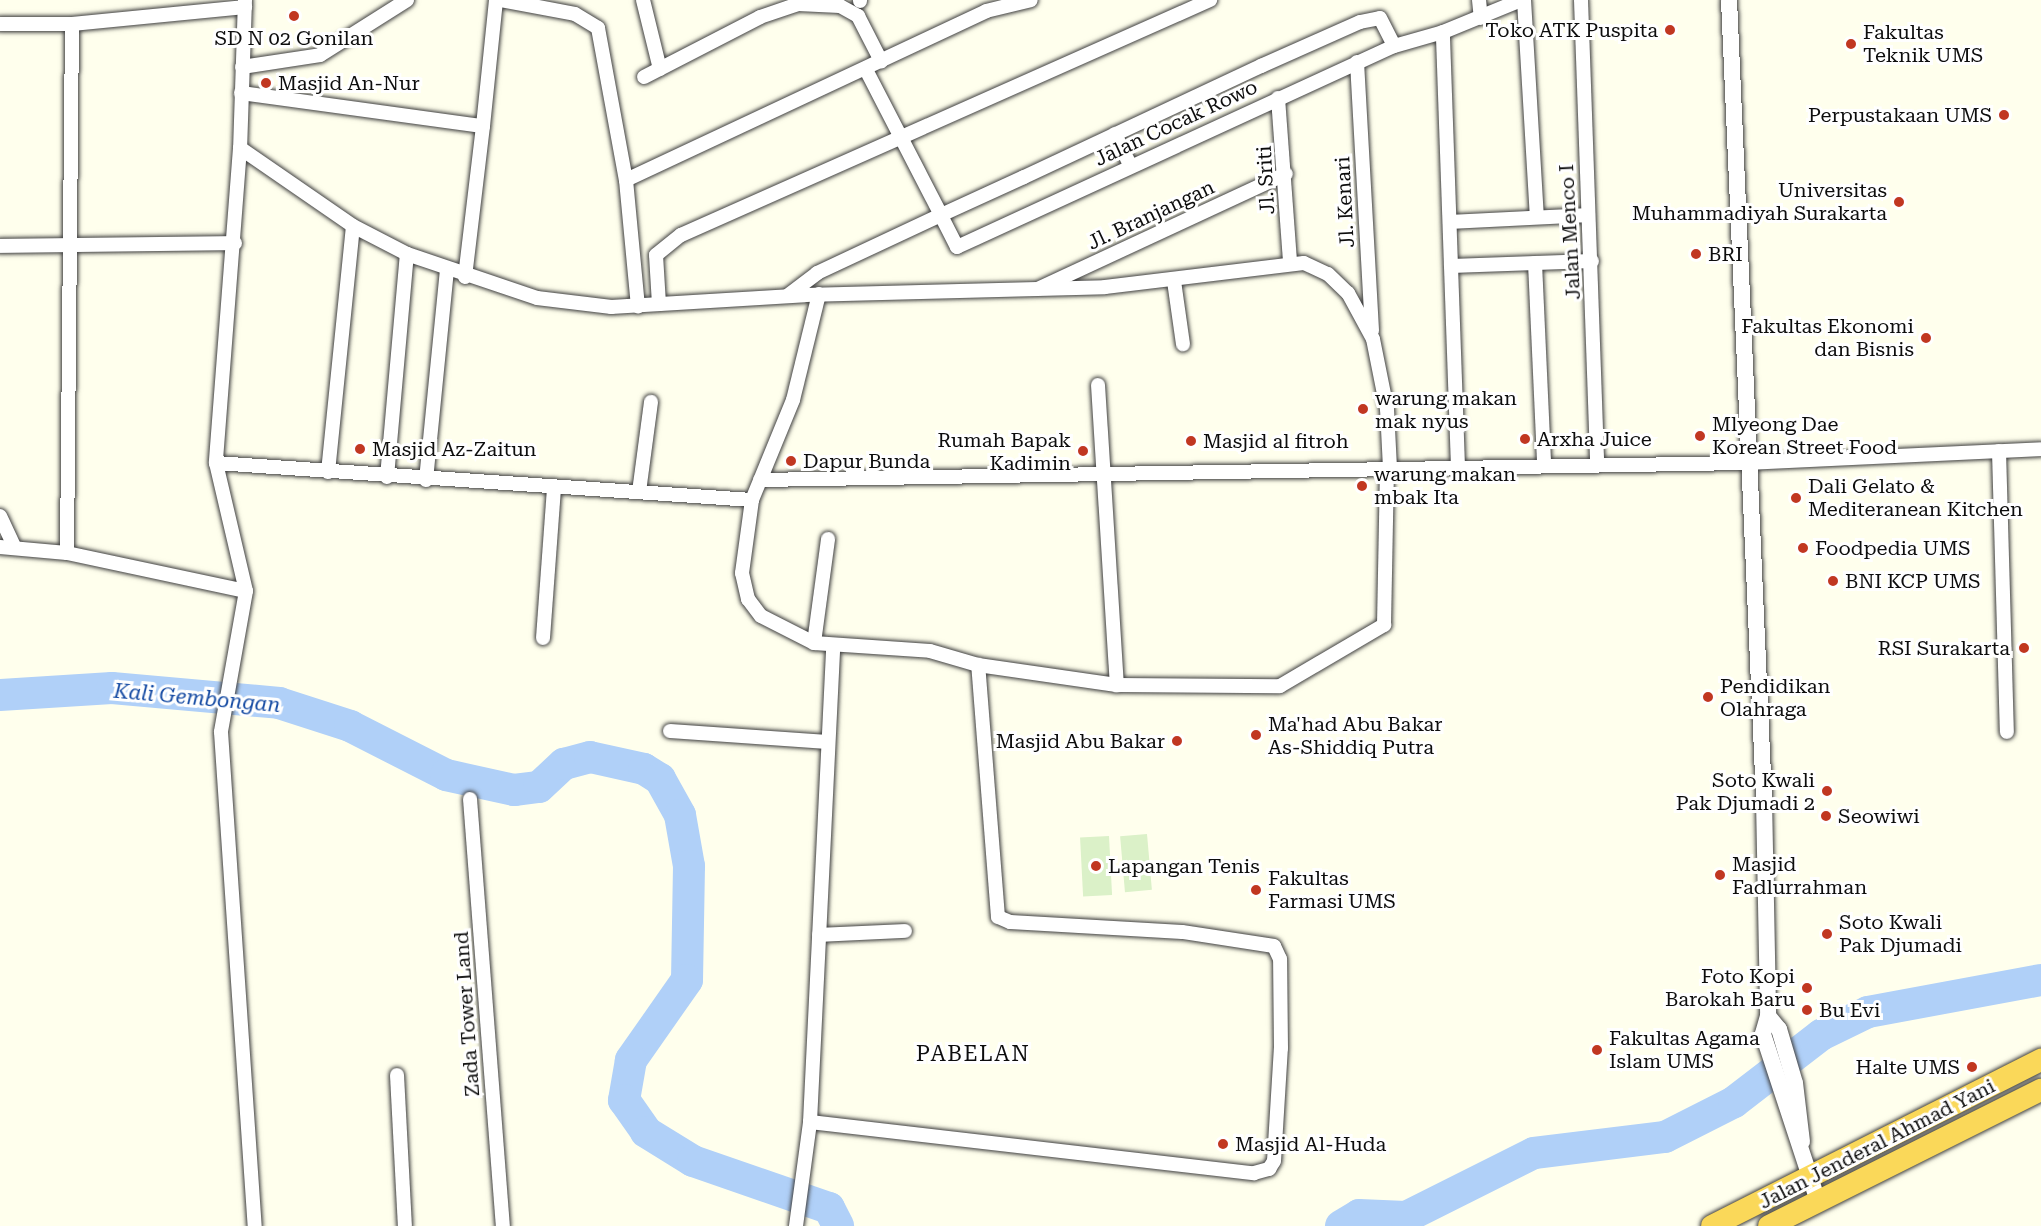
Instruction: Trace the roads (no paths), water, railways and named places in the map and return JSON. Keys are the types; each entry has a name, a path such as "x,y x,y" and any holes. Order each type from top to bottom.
{"highway":[{"name":"Jalan Jenderal Ahmad Yani","path":"1712,1226 2041,1060"},
{"name":"Jalan Jenderal Ahmad Yani","path":"1769,1226 2041,1090"}],"street":[{"path":"242,67 320,55 407,0"},
{"path":"465,277 496,0"},
{"path":"501,0 575,14 598,28 626,180 638,306"},
{"path":"644,0 660,69"},
{"path":"626,180 881,61 986,6 1031,0"},
{"path":"659,304 654,268 663,246 900,137 1209,0"},
{"path":"1479,0 1481,18"},
{"path":"1523,0 1537,217"},
{"name":"Jalan Cocak Rowo","path":"941,215 957,247 1130,165 1357,62 1394,46 1481,18 1523,0"},
{"name":"Jalan Menco I","path":"1581,0 1588,215 1592,261 1597,462"},
{"path":"1729,0 1768,1016 1766,1048 1776,1084 1802,1143 1818,1201"},
{"path":"0,24 72,24 245,4 235,243 216,463 246,591 236,667 225,706 221,732 255,1226"},
{"path":"644,77 760,17 798,4 840,6 858,16 881,61"},
{"path":"787,296 817,273 1360,22 1377,17 1388,26 1394,46"},
{"path":"67,553 72,24"},
{"path":"1443,32 1458,466"},
{"name":"Jl. Kenari","path":"1357,62 1373,339"},
{"path":"865,68 941,215"},
{"path":"241,93 483,126"},
{"name":"Jl. Sriti","path":"1278,98 1286,174 1290,260"},
{"path":"1115,134 1130,165"},
{"path":"240,148 354,226 407,254 465,277 556,302 638,306 819,294 1032,291 1174,281 1290,260 1317,268 1337,281 1356,304 1373,339 1386,400 1389,469 1386,615 1377,632 1301,677 1270,688 1117,685 978,665 930,651 832,648 814,643 768,622 748,599 742,573 752,500 798,382 819,294"},
{"name":"Jl. Branjangan","path":"1032,291 1286,174"},
{"path":"1450,222 1588,215"},
{"path":"328,472 354,226"},
{"path":"0,246 235,243"},
{"path":"387,477 407,254"},
{"path":"1451,267 1592,261"},
{"path":"1535,263 1544,464"},
{"path":"426,480 447,269"},
{"path":"1174,281 1183,344"},
{"path":"1098,385 1107,478 1117,685"},
{"path":"639,492 651,402"},
{"path":"759,480 1107,478 1597,462 1748,463 2041,449"},
{"path":"1999,451 2007,732"},
{"path":"216,463 554,489 752,500"},
{"path":"543,638 554,489"},
{"path":"0,516 7,547 67,553 246,591"},
{"path":"814,643 828,539"},
{"path":"796,1222 805,1171 810,1122 832,648"},
{"path":"810,1122 1254,1173 1269,1169 1274,1161 1281,1048 1280,958 1274,946 1182,932 1010,922 998,916 978,665"},
{"path":"670,731 828,742"},
{"name":"Zada Tower Land","path":"470,799 503,1226"},
{"path":"819,935 905,931"},
{"path":"1768,1016 1783,1041 1793,1076 1802,1113 1802,1143"},
{"path":"397,1075 405,1226"}],"waterway":[{"name":"Kali Gembongan","path":"0,695 112,688 279,703 350,726 446,775 514,790 539,787 564,764 590,757 644,769 660,779 680,815 689,866 687,980 631,1060 624,1100 646,1132 693,1161 829,1208 838,1226"},
{"name":"Kali Gembongan","path":"1341,1226 1359,1215 1406,1217 1534,1153 1665,1137 1734,1102 1821,1035 1868,1012 2041,980"}],"place":[{"name":"SD N 02 Gonilan","path":"294,16"},
{"name":"Toko ATK Puspita","path":"1670,30"},
{"name":"Fakultas Teknik UMS","path":"1851,44"},
{"name":"Masjid An-Nur","path":"266,83"},
{"name":"Perpustakaan UMS","path":"2004,115"},
{"name":"Universitas Muhammadiyah Surakarta","path":"1899,202"},
{"name":"BRI","path":"1696,254"},
{"name":"Fakultas Ekonomi dan Bisnis","path":"1926,338"},
{"name":"warung makan mak nyus","path":"1363,409"},
{"name":"Mlyeong Dae Korean Street Food","path":"1700,436"},
{"name":"Arxha Juice","path":"1525,439"},
{"name":"Masjid al fitroh","path":"1191,441"},
{"name":"Masjid Az-Zaitun","path":"360,449"},
{"name":"Rumah Bapak Kadimin","path":"1083,451"},
{"name":"Dapur Bunda","path":"791,461"},
{"name":"warung makan mbak Ita","path":"1362,486"},
{"name":"Dali Gelato & Mediteranean Kitchen","path":"1796,498"},
{"name":"Foodpedia UMS","path":"1803,548"},
{"name":"BNI KCP UMS","path":"1833,581"},
{"name":"RSI Surakarta","path":"2024,648"},
{"name":"Pendidikan Olahraga","path":"1708,697"},
{"name":"Ma'had Abu Bakar As-Shiddiq Putra","path":"1256,735"},
{"name":"Masjid Abu Bakar","path":"1177,741"},
{"name":"Soto Kwali Pak Djumadi 2","path":"1827,791"},
{"name":"Seowiwi","path":"1826,816"},
{"name":"Lapangan Tenis","path":"1096,866"},
{"name":"Masjid Fadlurrahman","path":"1720,875"},
{"name":"Fakultas Farmasi UMS","path":"1256,890"},
{"name":"Soto Kwali Pak Djumadi","path":"1827,934"},
{"name":"Foto Kopi Barokah Baru","path":"1807,988"},
{"name":"Bu Evi","path":"1807,1010"},
{"name":"Fakultas Agama Islam UMS","path":"1597,1050"},
{"name":"Halte UMS","path":"1972,1067"},
{"name":"Masjid Al-Huda","path":"1223,1144"}],"district":[{"name":"PABELAN","path":"973,1054"}]}
